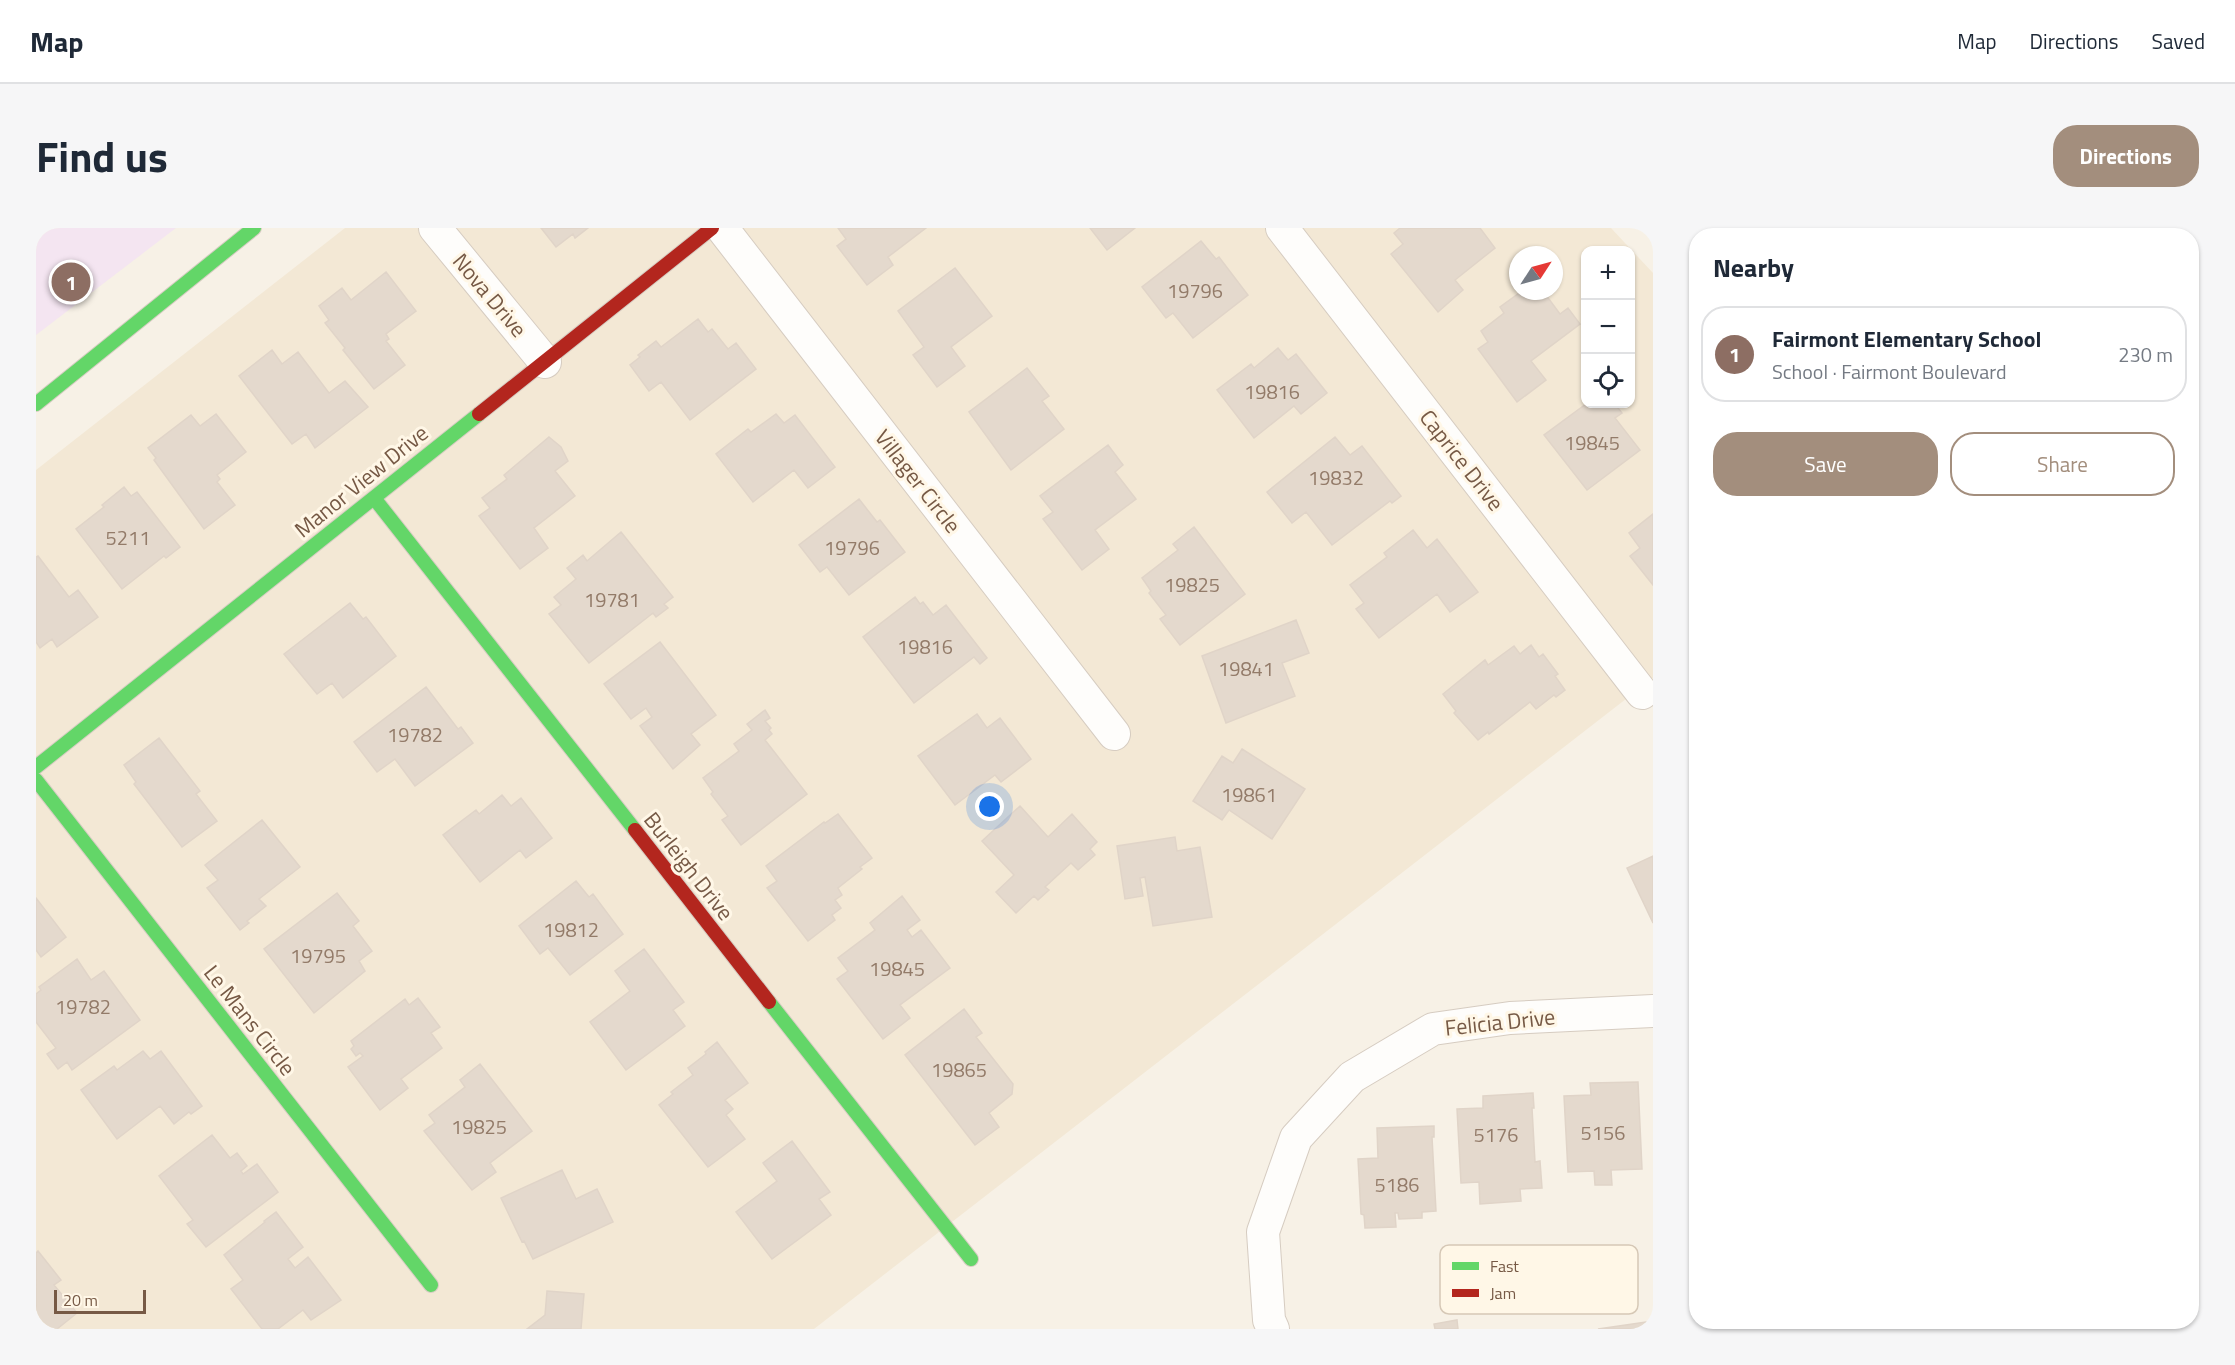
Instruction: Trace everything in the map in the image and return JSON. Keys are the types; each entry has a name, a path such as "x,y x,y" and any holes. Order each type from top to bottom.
{"street":[{"path":"36,404 254,228"},
{"name":"Nova Drive","path":"435,228 545,362"},
{"name":"Manor View Drive","path":"36,767 712,228"},
{"name":"Villager Circle","path":"722,228 1114,734"},
{"name":"Caprice Drive","path":"1282,228 1642,693"},
{"name":"Burleigh Drive","path":"374,498 971,1259"},
{"name":"Le Mans Circle","path":"36,780 431,1285"},
{"name":"Felicia Drive","path":"1273,1329 1269,1320 1263,1232 1296,1138 1352,1077 1433,1029 1510,1018 1653,1011"}],"shaded area":[{"path":"36,228 176,228 36,335"},
{"path":"345,228 1611,228 1628,246 1581,246 1581,408 1635,408 1635,254 1653,273 1653,678 814,1329 36,1329 36,470"}],"building":[{"path":"541,228 588,228 575,238 573,234 556,247"},
{"path":"838,228 926,228 888,257 893,265 867,285 837,246 846,239"},
{"path":"1090,228 1135,228 1107,250"},
{"path":"1400,228 1480,228 1495,248 1455,280 1463,290 1438,312 1391,254 1403,244 1394,233"},
{"path":"1201,241 1216,259 1219,257 1248,295 1193,338 1173,313 1166,318 1142,287"},
{"path":"955,268 992,316 951,347 965,366 937,387 913,355 924,347 898,311"},
{"path":"386,272 416,311 386,334 389,339 386,341 405,365 374,389 325,323 329,320 319,306 342,288 351,300"},
{"path":"1510,300 1550,300 1560,314 1568,308 1580,324 1531,361 1546,380 1517,402 1478,349 1488,342 1481,331 1504,313 1500,307"},
{"path":"698,319 708,332 712,329 728,349 736,343 756,369 690,420 661,382 649,391 630,365 640,357 638,355 656,341 661,347"},
{"path":"1278,348 1288,360 1296,354 1327,393 1301,414 1294,406 1254,438 1217,390 1251,364 1254,368"},
{"path":"272,350 282,364 298,352 329,393 345,381 368,407 315,448 306,434 292,444 239,376"},
{"path":"1027,368 1049,396 1042,401 1064,429 1011,470 969,412"},
{"path":"1581,408 1618,408 1622,413 1615,418 1640,450 1587,490 1544,435"},
{"path":"216,414 246,452 217,475 220,479 217,482 235,505 204,529 154,460 156,458 148,448 191,415 200,426"},
{"path":"776,414 784,423 795,415 835,467 808,488 794,470 753,502 716,454 748,429 751,432"},
{"path":"549,437 561,447 568,461 555,471 575,496 534,528 548,548 520,569 479,516 490,508 482,498 507,479 504,475"},
{"path":"1335,437 1350,455 1362,446 1401,496 1392,503 1390,501 1332,545 1306,512 1292,523 1267,492"},
{"path":"1108,445 1123,465 1115,472 1136,499 1095,530 1109,549 1082,570 1043,519 1053,512 1040,496"},
{"path":"124,487 131,496 137,492 180,547 166,558 164,556 122,589 76,529 104,507 102,505"},
{"path":"859,499 877,522 880,520 905,552 849,595 827,567 820,572 799,545"},
{"path":"1653,514 1653,585 1630,556 1640,548 1629,533"},
{"path":"1194,527 1245,594 1180,645 1160,619 1166,615 1149,593 1151,591 1142,578 1178,550 1173,544"},
{"path":"1413,530 1427,548 1437,539 1478,592 1450,612 1437,594 1379,638 1356,609 1364,603 1350,585 1387,557 1384,553"},
{"path":"621,532 673,597 664,604 668,608 656,617 653,613 589,663 549,614 561,605 554,597 576,579 567,568 583,555 587,561"},
{"path":"38,556 69,597 78,590 98,617 57,647 52,639 40,648 36,642 36,557"},
{"path":"915,597 920,604 923,602 933,615 946,605 987,658 980,664 974,657 914,703 863,637"},
{"path":"350,603 363,619 366,617 396,656 343,698 332,683 317,694 284,654"},
{"path":"1296,620 1309,653 1282,663 1295,696 1226,723 1202,656"},
{"path":"660,642 716,715 691,734 700,745 673,769 640,726 652,717 646,708 631,719 604,684"},
{"path":"1531,645 1539,657 1543,654 1558,674 1555,676 1565,690 1556,697 1554,695 1536,709 1530,702 1478,740 1454,713 1456,711 1443,694 1485,660 1488,665 1514,646 1520,654"},
{"path":"426,687 458,729 461,727 473,743 415,786 395,759 377,772 354,742"},
{"path":"765,710 770,718 765,721 771,728 769,730 772,734 765,740 807,794 741,845 722,820 728,816 711,794 713,792 703,778 739,751 734,744 752,730 747,724"},
{"path":"977,714 987,728 1000,718 1031,759 1001,782 995,775 955,805 918,756"},
{"path":"159,738 200,791 196,794 217,821 182,847 134,784 136,782 124,765"},
{"path":"1242,749 1305,789 1272,839 1229,810 1222,820 1193,801 1222,756 1233,763"},
{"path":"502,795 511,806 521,798 552,838 526,858 520,850 480,882 443,835 476,810 479,814"},
{"path":"1020,806 1048,837 1072,814 1097,842 1090,849 1095,855 1078,870 1071,863 1045,887 1049,890 1038,900 1034,896 1016,913 996,892 1014,875 982,841"},
{"path":"838,814 872,858 838,888 842,895 835,900 841,908 832,915 835,920 808,941 767,888 777,881 766,866"},
{"path":"262,820 300,867 259,899 266,906 247,921 249,923 240,930 207,888 218,880 205,865"},
{"path":"1175,837 1177,851 1200,847 1212,917 1153,926 1145,877 1140,878 1143,896 1125,899 1117,846"},
{"path":"1653,856 1653,923 1627,868"},
{"path":"576,881 589,897 593,894 623,934 570,975 548,948 540,954 519,926"},
{"path":"337,893 359,921 353,926 372,951 359,961 365,971 314,1013 264,949"},
{"path":"902,896 920,920 907,930 912,937 921,930 950,968 900,1005 910,1018 883,1039 837,979 848,971 838,958 875,930 870,923"},
{"path":"36,898 66,937 41,957 36,950"},
{"path":"644,949 684,1002 673,1010 685,1026 626,1070 590,1022 630,991 615,971"},
{"path":"77,959 91,980 104,971 140,1020 72,1070 67,1062 58,1069 47,1054 56,1048 36,1022 36,994 41,990 39,987"},
{"path":"418,998 440,1027 431,1033 442,1048 401,1079 408,1088 380,1110 348,1067 363,1056 360,1053 356,1056 351,1049 354,1046 351,1041 405,999 409,1005"},
{"path":"964,1009 982,1033 976,1037 1013,1084 1012,1094 989,1113 999,1127 975,1145 905,1055"},
{"path":"717,1042 748,1083 725,1100 733,1109 726,1115 745,1139 708,1167 659,1105 673,1094 671,1092 693,1075 688,1068"},
{"path":"143,1051 150,1059 161,1051 202,1106 191,1114 189,1112 174,1124 160,1106 117,1139 81,1090 114,1066 117,1070"},
{"path":"480,1064 532,1131 490,1163 496,1172 472,1190 424,1131 435,1123 429,1115 465,1087 460,1080"},
{"path":"1638,1082 1642,1169 1611,1170 1612,1185 1595,1185 1594,1171 1568,1172 1564,1096 1591,1095 1590,1083"},
{"path":"1533,1093 1535,1162 1540,1161 1542,1188 1520,1189 1521,1201 1480,1204 1479,1182 1461,1183 1457,1109 1483,1108 1483,1096"},
{"path":"1434,1126 1434,1137 1432,1137 1436,1211 1422,1212 1422,1218 1399,1219 1398,1213 1395,1213 1396,1227 1365,1228 1364,1215 1361,1214 1358,1159 1378,1158 1377,1128"},
{"path":"212,1135 230,1158 237,1153 247,1166 241,1171 243,1174 257,1164 278,1192 206,1247 187,1224 193,1220 159,1176"},
{"path":"792,1141 830,1192 819,1199 831,1215 772,1259 736,1212 777,1181 763,1163"},
{"path":"562,1170 576,1199 597,1189 613,1222 533,1259 524,1241 522,1242 501,1198"},
{"path":"276,1212 303,1247 288,1259 295,1268 308,1257 341,1300 311,1320 303,1310 278,1329 262,1329 231,1289 243,1280 224,1255"},
{"path":"38,1251 61,1280 54,1285 77,1313 57,1329 36,1329 36,1253"},
{"path":"547,1291 584,1294 581,1329 527,1329 545,1315"},
{"path":"1457,1320 1458,1329 1435,1329 1434,1324"},
{"path":"1653,1321 1653,1329 1598,1329"}],"traffic: fast":[{"path":"36,404 254,228"},
{"path":"36,767 479,414"},
{"path":"374,498 635,830"},
{"path":"36,780 431,1285"},
{"path":"769,1002 971,1259"}],"traffic: jam":[{"path":"479,414 712,228"},
{"path":"635,830 769,1002"}],"place":[{"name":"Fairmont Elementary School","path":"71,282"}]}
